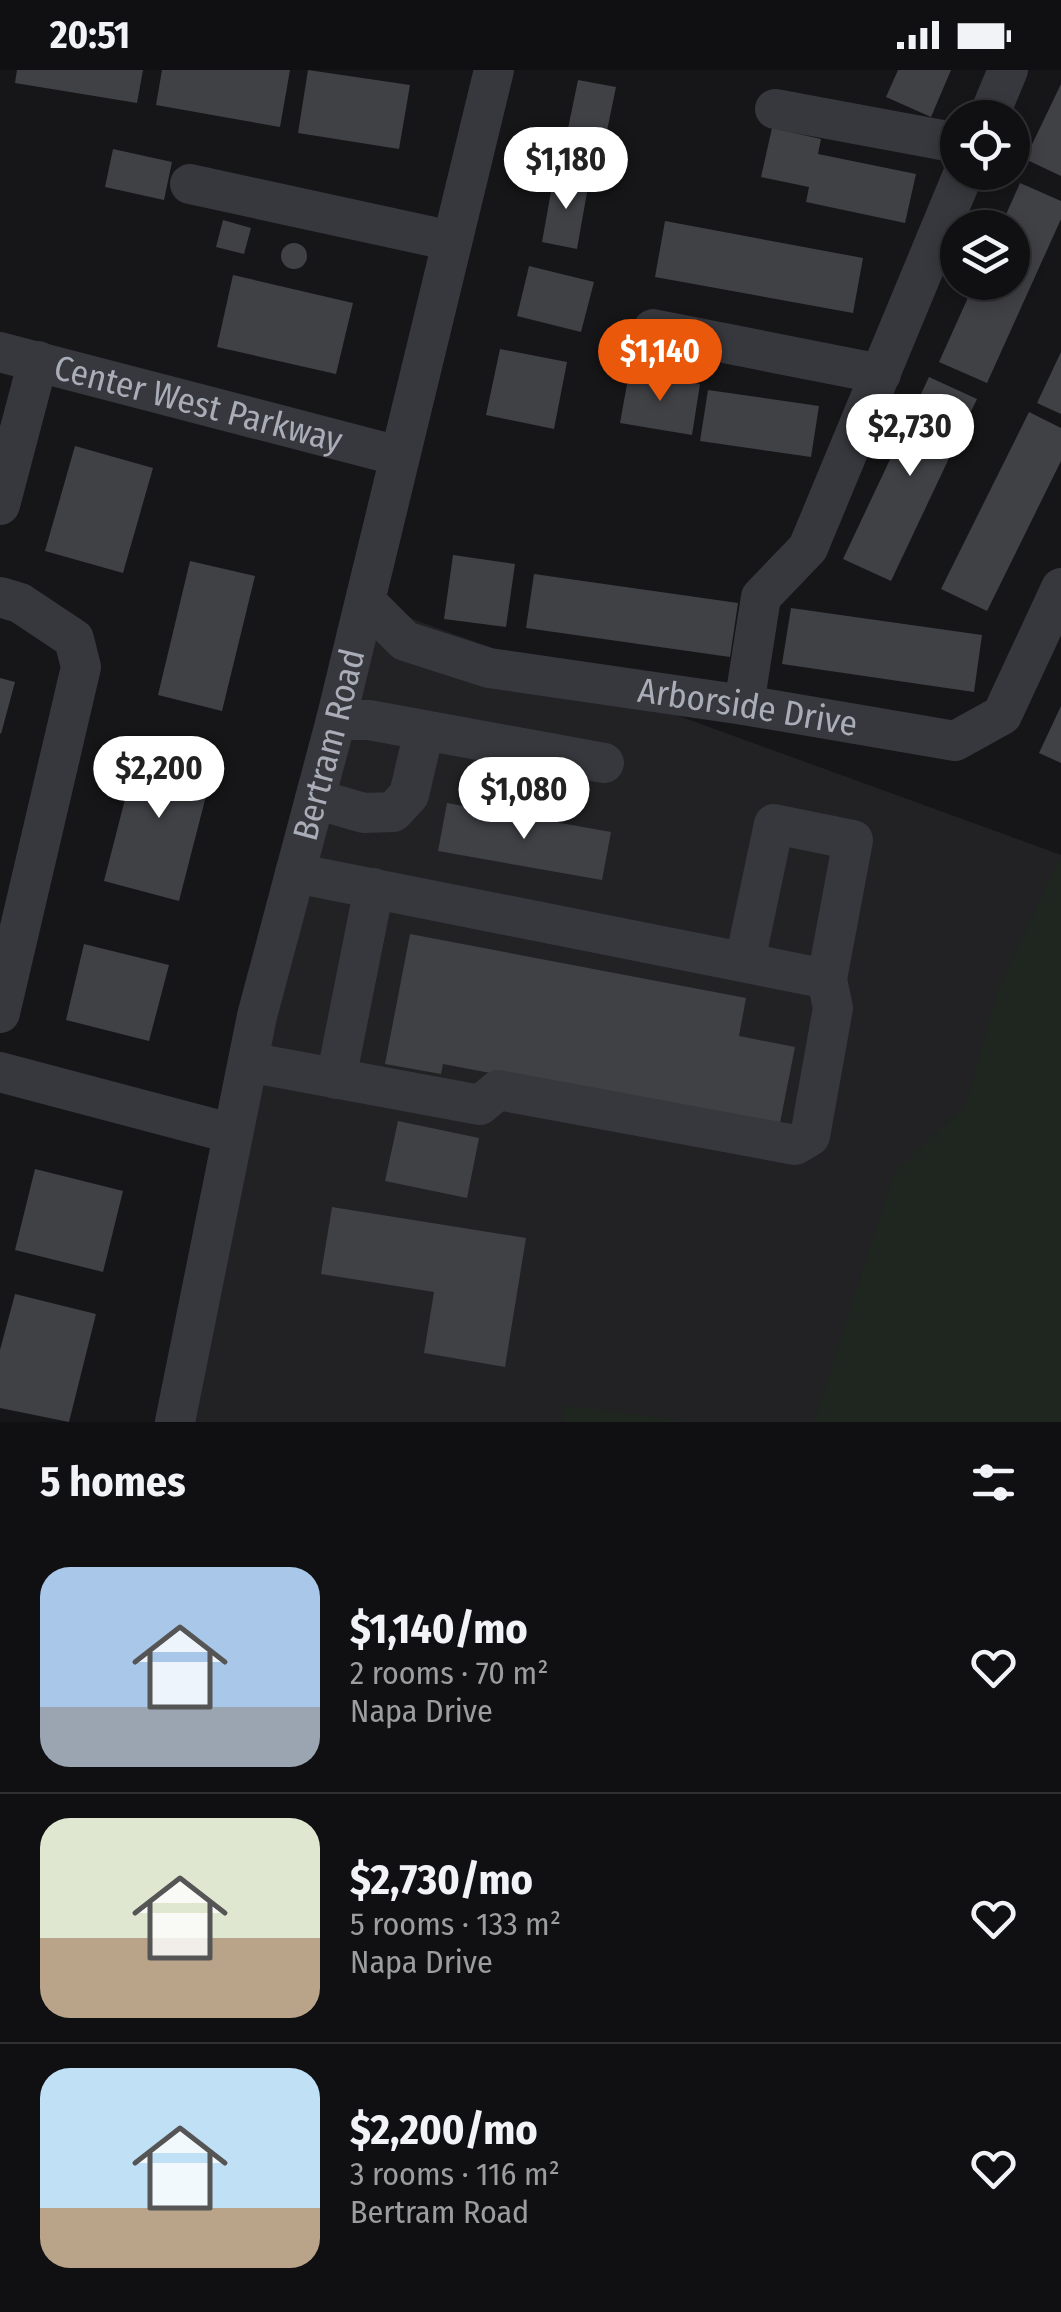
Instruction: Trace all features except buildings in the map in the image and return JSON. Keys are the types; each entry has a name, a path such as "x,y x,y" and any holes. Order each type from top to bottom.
{"street":[{"name":"Bertram Road","path":"175,1422 230,1133 366,602 494,70"},
{"path":"996,100 1008,70"},
{"path":"775,109 940,140"},
{"path":"190,184 452,241"},
{"path":"744,704 762,597 808,548 957,190"},
{"path":"653,329 880,374"},
{"path":"0,505 19,356"},
{"name":"Center West Parkway","path":"19,356 399,456"},
{"name":"Arborside Drive","path":"366,602 405,640 489,668 744,704 955,741 1002,714 1061,588"},
{"path":"0,597 20,602 74,639 80,667 0,1013"},
{"path":"336,720 369,720 604,764"},
{"path":"314,799 364,813 393,812 409,794 424,731"},
{"path":"248,1062 480,1105 498,1090 795,1145 810,1136 833,1008 827,979 853,840 774,824 746,960"},
{"path":"296,873 827,979"},
{"path":"336,1078 374,888"},
{"path":"0,1072 230,1133"}],"shaded area":[{"path":"366,602 1061,855 1061,1422 172,1422"},
{"path":"1061,857 1061,1422 814,1422 894,1173 966,1104 999,986"},
{"path":"565,1405 693,1422 562,1422"}]}
